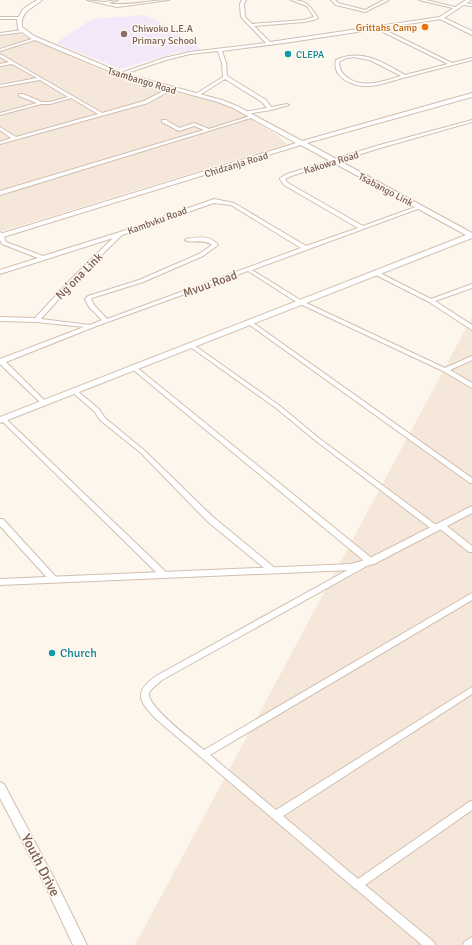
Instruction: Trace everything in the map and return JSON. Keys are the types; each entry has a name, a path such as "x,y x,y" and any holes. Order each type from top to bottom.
{"street":[{"path":"0,34 23,32 19,26 19,18 25,10 40,0"},
{"path":"89,0 117,6 167,0"},
{"path":"103,3 116,0"},
{"path":"244,0 242,4 243,17 269,44"},
{"path":"251,25 304,21 316,18 308,5 293,0"},
{"path":"333,0 340,5 365,11 387,0"},
{"path":"420,0 457,8"},
{"path":"120,74 175,56 219,49 307,39 440,18 469,0"},
{"path":"464,4 472,6"},
{"path":"0,18 19,18"},
{"path":"440,18 472,33"},
{"path":"376,27 452,64"},
{"name":"Tsambango Road","path":"23,32 36,39 120,74 220,101 246,113 301,144"},
{"path":"0,50 36,39"},
{"path":"219,49 224,63 225,77"},
{"path":"0,55 100,114"},
{"path":"404,76 365,58 345,58 337,61 339,71 345,78 359,84 375,84 472,59"},
{"path":"0,65 13,62"},
{"path":"196,95 225,77"},
{"path":"225,77 264,101 271,108"},
{"path":"0,86 41,79"},
{"path":"0,143 146,102 171,89"},
{"name":"Chidzanja Road","path":"0,236 301,144 472,94"},
{"path":"21,95 42,103"},
{"path":"0,114 71,97"},
{"path":"246,113 287,105"},
{"path":"0,193 252,117"},
{"name":"Kakowa Road","path":"363,228 283,182 282,179 289,175 334,161 472,121"},
{"path":"164,122 179,130 194,124 208,130"},
{"path":"0,128 15,139"},
{"name":"Tsabango Link","path":"301,144 472,235"},
{"name":"Kambvku Road","path":"0,272 122,233 202,204 219,200 232,204 305,248"},
{"name":"Mvuu Road","path":"1,362 92,326 420,207"},
{"name":"Ng'ona Link","path":"37,320 69,285 122,233"},
{"path":"163,574 2,419 472,235"},
{"path":"0,236 2,242 6,244 33,256 45,258"},
{"path":"106,321 91,306 88,299 97,294 122,288 141,281 194,258 215,245 208,240 188,240"},
{"path":"249,270 300,302 445,370 472,386"},
{"path":"376,273 431,301 472,328"},
{"path":"431,301 472,286"},
{"path":"0,319 37,320 92,326"},
{"path":"249,322 472,481"},
{"path":"191,345 278,407 318,440 472,550"},
{"path":"445,370 472,358"},
{"path":"1,362 44,402"},
{"path":"133,367 366,563"},
{"path":"74,391 97,410 102,419 143,452 210,519 272,570"},
{"path":"430,945 357,885 151,709 144,696 144,692 147,687 159,678 366,563 472,509"},
{"path":"0,521 54,579"},
{"path":"0,582 334,568 366,563"},
{"path":"204,754 472,596"},
{"path":"276,815 472,690"},
{"name":"Youth Drive","path":"0,787 64,910 80,945"},
{"path":"357,885 472,804"},
{"path":"468,945 472,942"}],"shaded area":[{"name":"Chiwoko L.E.A Primary School","path":"145,15 163,24 201,49 174,53 121,69 56,43 92,19"},
{"path":"17,32 105,72 154,88 225,103 274,133 287,144 0,232 0,34"},
{"path":"472,317 472,945 135,945"}],"place":[{"name":"Grittahs Camp","path":"425,27"},
{"name":"Chiwoko L.E.A Primary School","path":"124,34"},
{"name":"CLEPA","path":"288,54"},
{"name":"Church","path":"52,653"}]}
